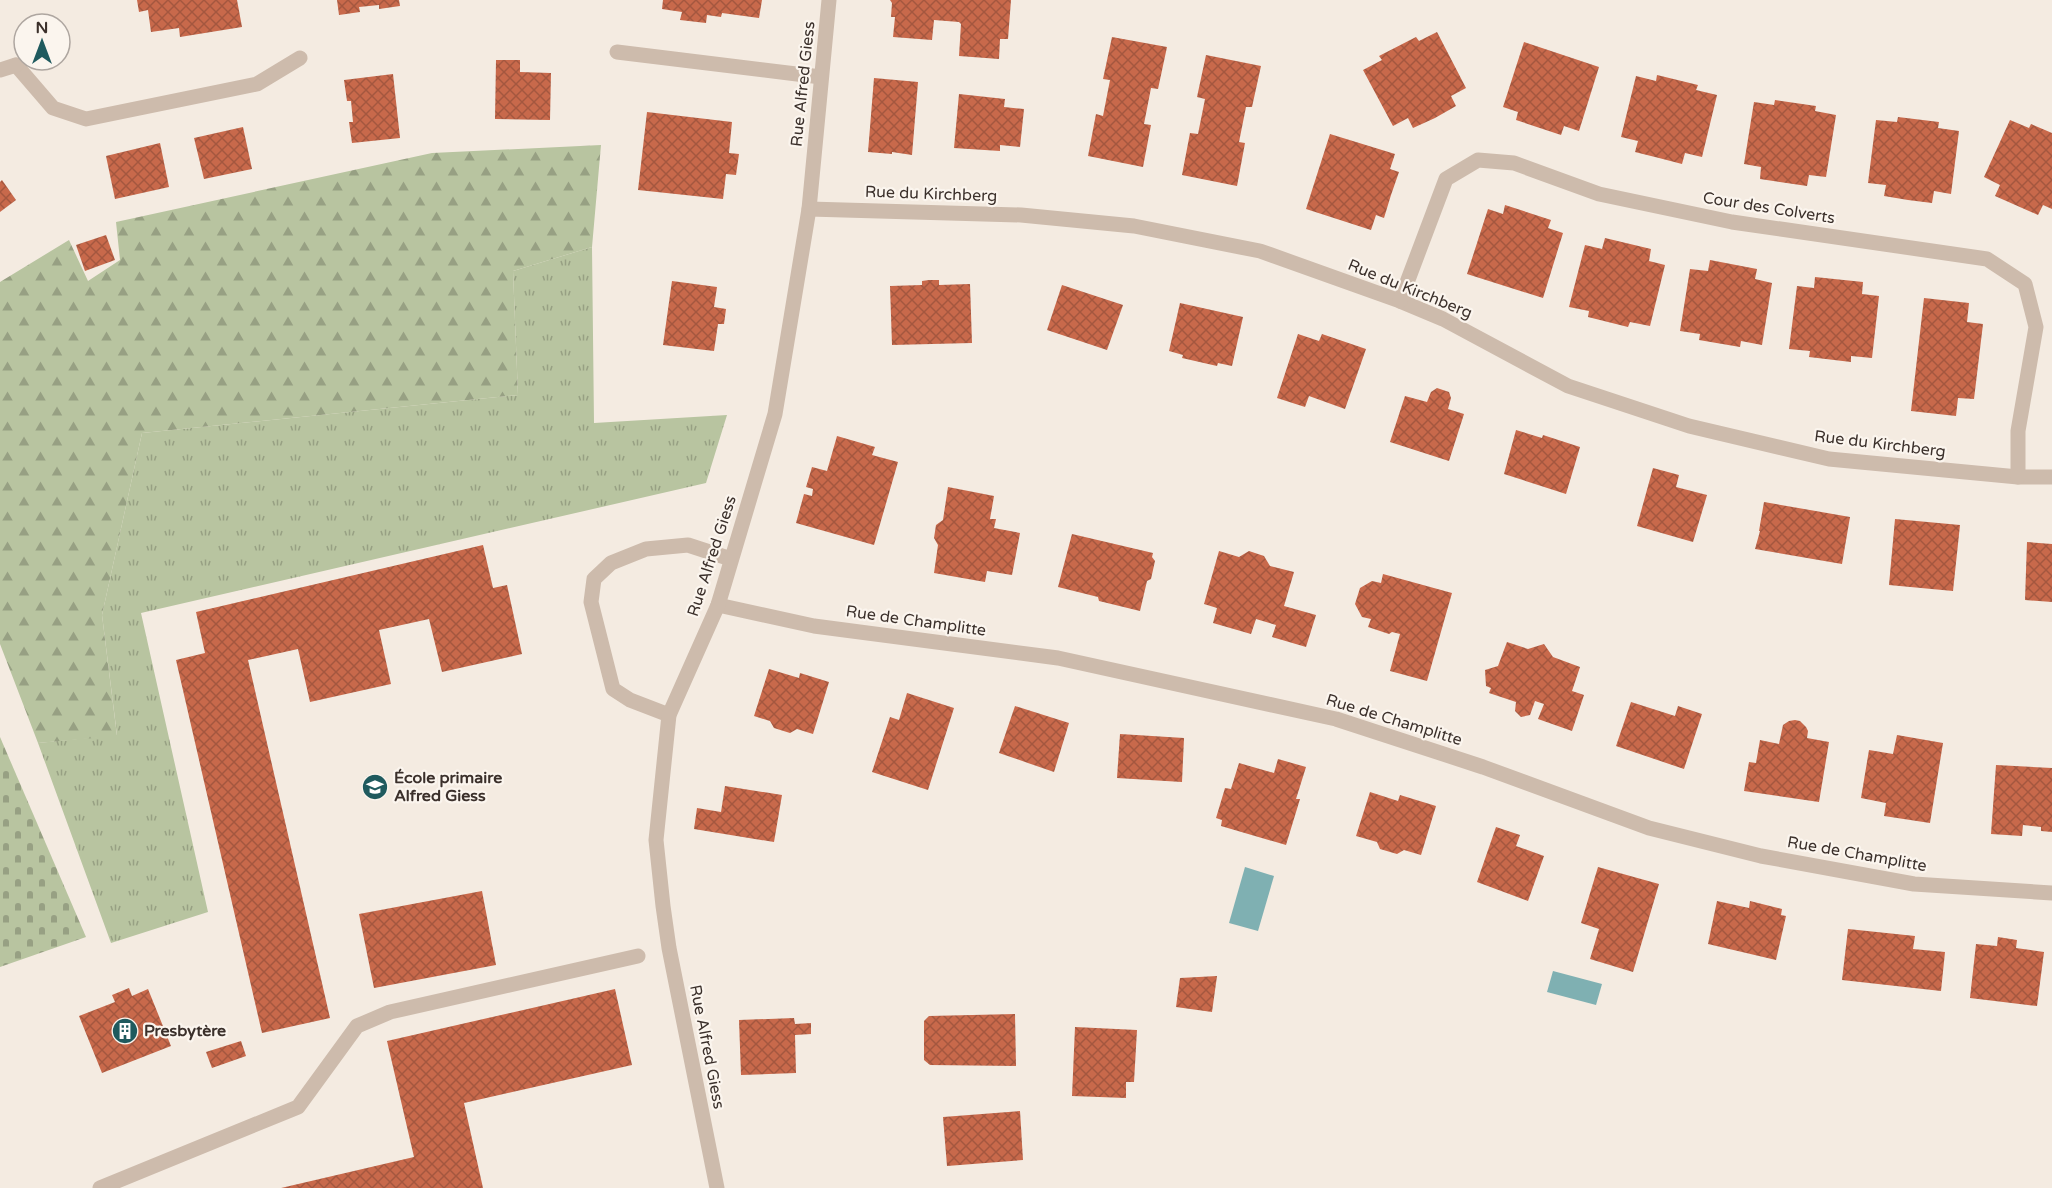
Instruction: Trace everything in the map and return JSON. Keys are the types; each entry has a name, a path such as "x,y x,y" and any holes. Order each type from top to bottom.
{"street":[{"name":"Rue Alfred Giess","path":"717,1188 669,948 656,840 669,715 718,605 775,414 809,209 829,0"},
{"path":"617,52 821,77"},
{"path":"0,70 16,65 53,108 86,119 257,84 300,58"},
{"name":"Cour des Colverts","path":"1400,301 1446,179 1478,160 1514,163 1599,194 1732,222 1986,259 2025,284 2036,327 2018,431 2018,477"},
{"name":"Rue du Kirchberg","path":"809,209 1021,215 1134,226 1260,251 1400,301 1459,326 1568,386 1689,426 1829,459 2018,477 2052,477"},
{"path":"669,715 630,699 613,689 591,602 594,579 611,563 646,549 688,545 731,560"},
{"name":"Rue de Champlitte","path":"718,605 814,626 1058,658 1336,718 1484,768 1648,828 1761,856 1914,884 2052,894"},
{"path":"100,1188 298,1107 357,1026 390,1012 638,957"}],"green space":[{"path":"601,145 592,247 513,271 518,395 142,433 102,615 117,736 38,743 0,644 0,282 69,240 88,281 120,260 116,222 432,153"},
{"path":"592,247 594,423 727,415 706,483 141,613 208,912 111,943 38,743 117,735 102,615 142,433 518,395 513,271"},
{"path":"0,737 86,937 0,967"}],"water":[{"path":"1245,867 1274,876 1258,931 1229,923"},
{"path":"1553,971 1602,984 1596,1005 1547,992"}],"building":[{"path":"137,0 237,0 242,27 180,37 179,28 151,32 148,10 139,12"},
{"path":"337,0 399,0 400,6 379,9 379,5 359,7 360,12 339,15"},
{"path":"663,0 762,0 759,18 722,13 721,17 707,15 706,23 680,20 682,12 662,9"},
{"path":"890,0 1011,0 1008,39 1000,39 999,59 959,56 961,24 959,22 934,20 932,40 893,37 895,17 891,17 892,3"},
{"path":"1437,32 1466,88 1451,96 1456,106 1435,118 1413,128 1408,118 1393,126 1363,70 1382,60 1379,56 1416,37 1419,41"},
{"path":"1112,37 1167,47 1158,89 1151,88 1144,124 1151,125 1143,167 1088,156 1096,114 1103,116 1110,80 1103,79"},
{"path":"1524,42 1599,67 1579,131 1564,126 1561,135 1516,120 1518,112 1503,107"},
{"path":"1206,55 1261,66 1252,107 1246,107 1239,142 1245,143 1237,186 1182,175 1190,133 1198,134 1205,99 1197,97"},
{"path":"496,60 520,60 520,72 551,73 550,120 495,119"},
{"path":"393,74 400,138 352,143 349,122 353,122 351,101 347,101 344,80"},
{"path":"1657,75 1698,85 1696,90 1717,95 1702,157 1685,153 1682,164 1635,152 1638,141 1621,137 1636,76 1656,81"},
{"path":"874,78 918,82 912,155 868,152"},
{"path":"959,94 1005,99 1004,107 1024,109 1020,147 1000,145 1000,151 954,148"},
{"path":"1775,100 1816,106 1815,111 1836,115 1826,177 1809,175 1807,186 1760,179 1761,167 1744,164 1754,102 1774,105"},
{"path":"647,112 732,122 729,153 739,154 736,175 726,174 723,199 638,190"},
{"path":"1898,117 1939,122 1938,128 1959,131 1951,194 1934,191 1932,203 1908,200 1884,196 1886,185 1868,183 1876,120 1897,122"},
{"path":"2010,120 2029,128 2031,124 2052,133 2052,209 2043,205 2038,215 1995,196 2000,185 1984,177"},
{"path":"243,127 252,169 204,179 194,138"},
{"path":"1330,134 1395,154 1390,169 1399,172 1384,218 1376,215 1371,230 1306,209"},
{"path":"160,143 169,187 115,199 106,156"},
{"path":"2,180 16,200 0,212 0,182"},
{"path":"1505,205 1551,220 1548,228 1563,233 1543,298 1467,274 1488,209 1503,214"},
{"path":"106,235 115,260 85,271 76,245"},
{"path":"1605,238 1651,249 1649,261 1665,265 1650,326 1630,322 1628,327 1588,317 1589,311 1569,307 1585,245 1602,249"},
{"path":"1710,260 1757,269 1755,279 1772,283 1762,345 1741,341 1740,347 1699,340 1700,334 1680,331 1690,269 1708,271"},
{"path":"1815,277 1863,282 1862,294 1879,296 1872,358 1851,356 1851,362 1809,357 1810,351 1789,349 1797,286 1814,288"},
{"path":"939,280 939,285 970,284 972,343 892,345 890,286 922,285 922,281"},
{"path":"672,281 717,287 714,307 726,309 724,324 718,324 714,351 663,345"},
{"path":"1062,285 1123,305 1107,350 1047,330"},
{"path":"1924,298 1969,303 1967,322 1983,324 1974,399 1958,398 1956,416 1911,411"},
{"path":"1180,303 1243,317 1232,366 1218,363 1217,366 1182,358 1183,355 1169,351"},
{"path":"1298,334 1319,341 1322,334 1366,349 1345,409 1309,396 1305,407 1277,398"},
{"path":"1437,388 1449,392 1451,398 1448,409 1464,414 1449,461 1390,442 1405,396 1427,402 1431,392"},
{"path":"1516,430 1542,438 1543,435 1580,447 1566,494 1504,474"},
{"path":"837,436 875,447 872,455 898,462 874,545 796,523 804,494 812,496 813,489 806,487 812,467 827,471"},
{"path":"1653,468 1679,475 1676,487 1707,495 1693,542 1637,526"},
{"path":"948,487 994,496 990,519 996,519 994,528 1020,533 1012,575 987,571 985,582 934,573 938,545 934,538 936,525 943,520"},
{"path":"1764,502 1850,517 1842,564 1755,549"},
{"path":"1895,519 1960,525 1953,591 1889,585"},
{"path":"1072,534 1153,553 1152,557 1155,561 1151,579 1147,581 1140,611 1099,601 1098,597 1058,587"},
{"path":"2027,542 2052,544 2052,602 2025,600"},
{"path":"483,545 493,588 507,585 522,654 442,672 429,619 379,630 391,684 310,702 298,649 248,660 330,1018 262,1033 176,660 205,653 196,612"},
{"path":"1219,551 1239,557 1249,551 1264,556 1270,566 1294,572 1284,606 1316,615 1306,647 1272,637 1276,625 1256,619 1251,634 1213,623 1217,608 1204,604"},
{"path":"1383,574 1452,593 1427,681 1390,671 1400,634 1392,632 1389,634 1368,627 1371,619 1362,617 1355,604 1360,588 1372,581 1381,583"},
{"path":"1507,642 1528,649 1544,644 1553,657 1580,667 1572,691 1584,695 1572,731 1538,719 1544,704 1535,701 1530,715 1521,717 1515,711 1516,702 1489,693 1491,688 1486,686 1485,670 1498,666"},
{"path":"769,669 799,678 800,673 829,682 813,734 797,729 790,733 774,728 770,721 754,716"},
{"path":"907,693 954,708 928,790 872,772 890,717 899,720"},
{"path":"1631,702 1675,716 1678,706 1702,714 1684,769 1616,746"},
{"path":"1015,706 1069,723 1054,772 999,753"},
{"path":"1795,720 1800,721 1806,727 1807,738 1829,742 1819,802 1744,791 1749,762 1756,763 1760,740 1779,744 1783,725"},
{"path":"1120,734 1184,738 1182,782 1117,778"},
{"path":"1897,735 1943,743 1930,823 1884,816 1886,803 1861,798 1869,750 1893,754"},
{"path":"1278,759 1306,767 1296,799 1300,799 1286,845 1221,826 1222,820 1216,818 1225,788 1231,789 1239,763 1274,773"},
{"path":"1996,765 2052,768 2052,832 2041,831 2041,827 2023,825 2022,836 1991,834"},
{"path":"725,786 782,795 774,842 694,829 697,808 721,812"},
{"path":"1370,792 1398,801 1400,795 1436,806 1421,855 1404,850 1397,854 1380,849 1377,842 1356,836"},
{"path":"1496,827 1520,835 1516,846 1544,856 1528,901 1477,882"},
{"path":"1598,867 1659,884 1633,972 1590,959 1599,929 1581,923"},
{"path":"482,891 496,965 374,988 359,914"},
{"path":"1717,901 1749,908 1750,901 1782,909 1781,915 1786,916 1776,960 1708,944"},
{"path":"1848,929 1915,936 1913,949 1945,952 1941,991 1842,980"},
{"path":"1998,937 2017,940 2016,948 2044,952 2037,1006 1970,998 1976,944 1997,946"},
{"path":"1217,976 1212,1012 1176,1007 1180,978"},
{"name":"Presbytère","path":"129,988 132,996 148,989 171,1046 102,1073 79,1016 115,1002 112,995"},
{"path":"615,989 632,1065 464,1103 483,1188 281,1188 414,1157 387,1041"},
{"path":"1015,1014 1016,1066 930,1065 924,1060 924,1021 929,1016"},
{"path":"794,1018 795,1024 811,1023 811,1034 795,1035 796,1073 741,1075 739,1020"},
{"path":"1075,1027 1137,1030 1134,1082 1126,1082 1126,1098 1072,1096"},
{"path":"241,1041 246,1056 212,1068 206,1052"},
{"path":"1020,1111 1023,1160 947,1166 943,1117"}],"place":[{"name":"École primaire Alfred Giess","path":"375,787"},
{"name":"Presbytère","path":"125,1031"}]}
